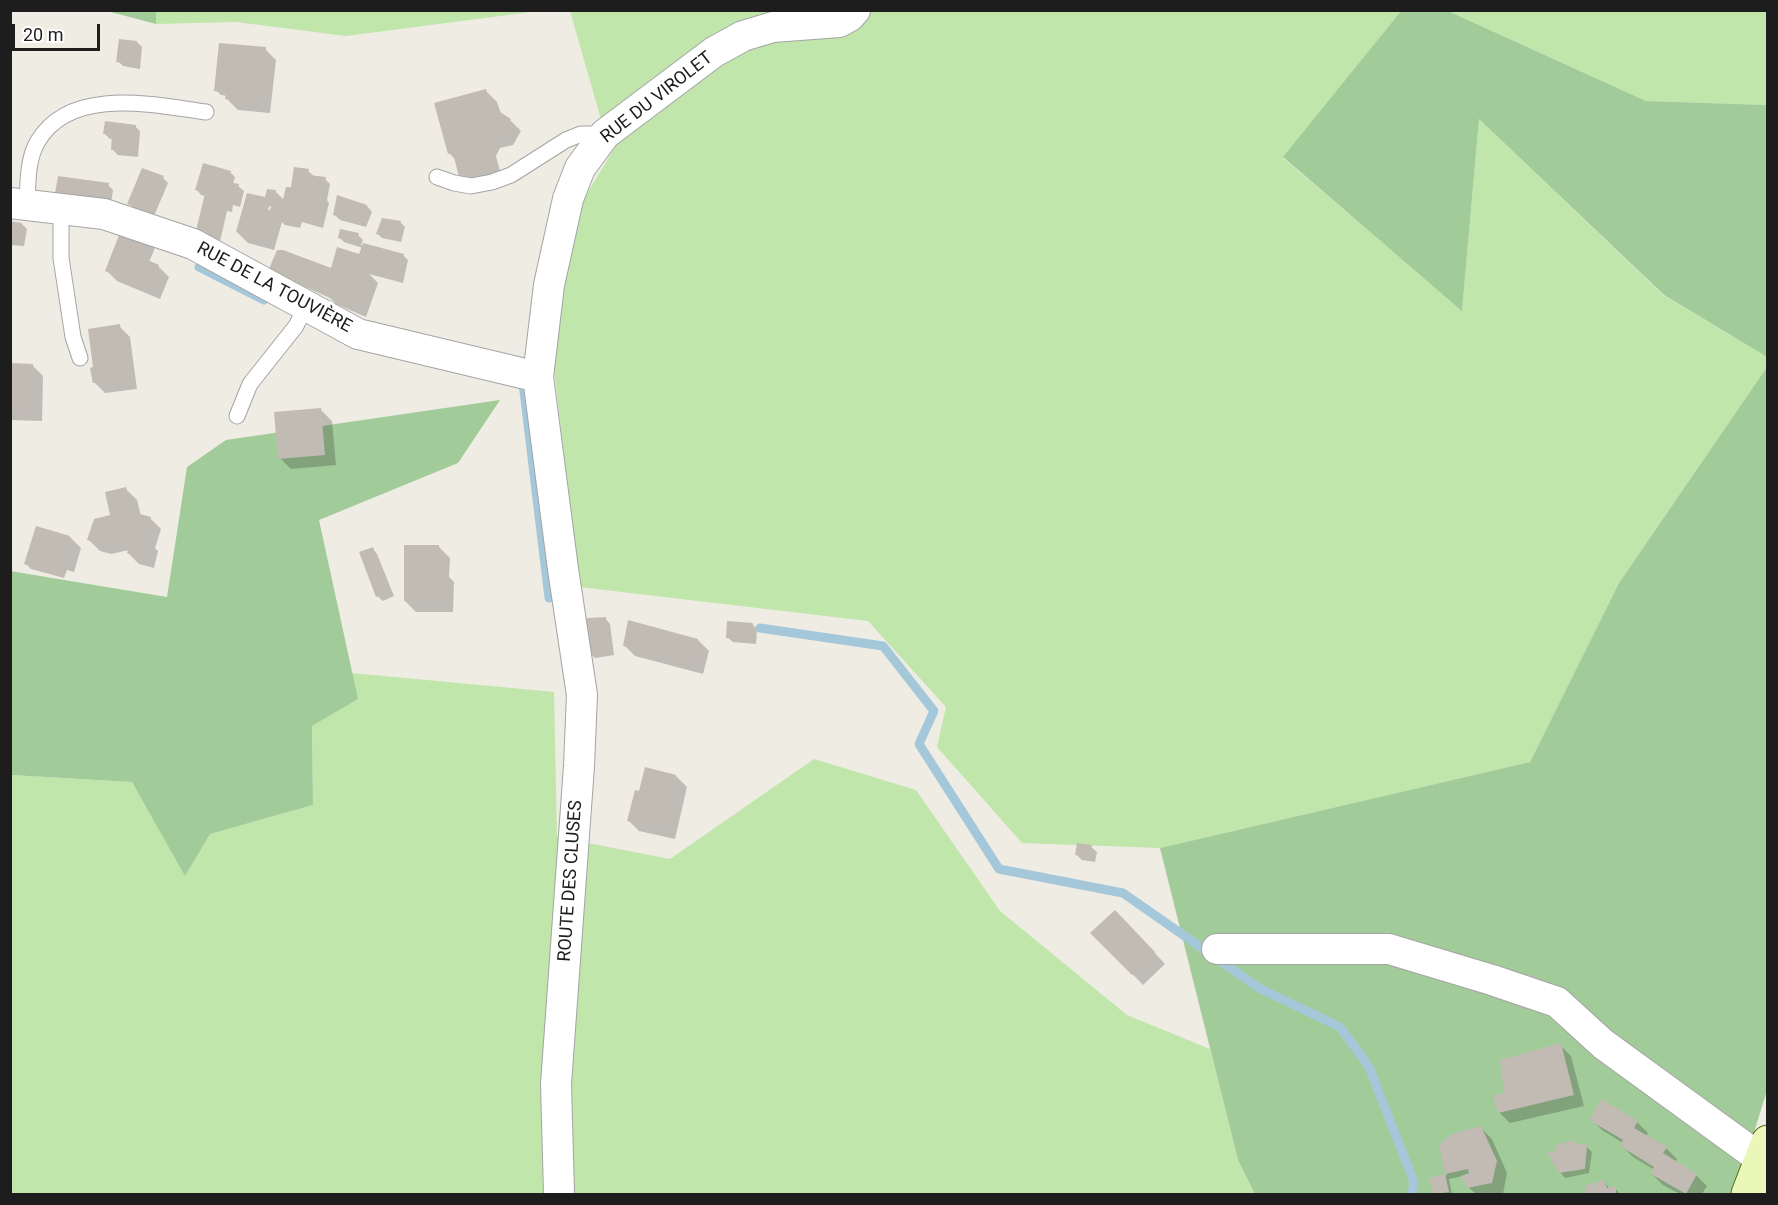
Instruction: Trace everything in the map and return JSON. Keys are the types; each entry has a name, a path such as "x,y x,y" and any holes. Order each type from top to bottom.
{"street":[{"name":"RUE DU VIROLET","path":"563,569 538,377 549,285 568,199 580,168 605,134 714,52 742,36 773,27 839,22 855,10"},
{"name":"RUE DE LA TOUVIÈRE","path":"19,204 104,214 193,244 358,334 538,377"},
{"name":"ROUTE DES CLUSES","path":"559,1194 556,1084 579,778 582,695 563,569"},
{"path":"1217,949 1389,949 1557,1002 1603,1044 1763,1162"}],"lane":[{"path":"19,204 37,142 61,118 79,110 110,102 138,103 206,112"},
{"path":"437,177 471,186 492,182 511,175 566,140 581,134 605,134"},
{"path":"61,209 61,258 73,337 80,358"},
{"path":"237,416 250,384 296,326 306,306"}],"green space":[{"path":"107,11 156,11 156,24"},
{"path":"156,11 539,11 346,36 236,22 156,24"},
{"path":"570,11 1401,11 1283,158 1462,310 1479,119 1663,295 1767,357 1767,367 1619,583 1530,762 1160,848 1022,843 937,747 946,707 868,621 579,587 553,360 571,220 611,154"},
{"path":"1401,11 1448,11 1646,101 1767,105 1767,357 1664,295 1479,119 1462,311 1283,157"},
{"path":"1448,11 1767,11 1767,105 1646,101"},
{"path":"1767,367 1768,1087 1735,1194 1255,1194 1238,1160 1160,848 1530,762 1619,583"},
{"path":"500,400 458,463 319,520 358,699 312,726 313,805 210,834 185,876 132,782 11,775 10,571 167,597 187,467 226,440"},
{"path":"352,673 554,692 557,837 670,859 814,759 916,790 1000,911 1127,1015 1210,1049 1238,1160 1255,1194 11,1194 10,775 132,782 185,875 210,834 313,805 312,726 357,699"}],"building":[{"path":"119,39 137,41 135,65 116,62"},
{"path":"219,43 266,47 260,103 225,99 226,92 214,91"},
{"path":"486,89 493,111 497,110 511,119 502,134 489,137 486,144 492,168 459,177 453,153 448,154 434,103"},
{"path":"105,121 136,125 134,152 111,150 112,135 103,134"},
{"path":"203,163 231,171 228,182 239,184 235,202 228,201 227,208 222,207 214,242 195,235 205,193 195,190"},
{"path":"294,167 309,169 308,175 326,177 322,195 325,196 318,223 297,218 295,224 278,220 286,187 291,187"},
{"path":"142,168 164,176 149,212 127,204"},
{"path":"58,176 109,183 105,206 54,199"},
{"path":"267,189 276,190 275,199 272,198 268,210 272,211 263,240 236,232 247,193 265,197"},
{"path":"337,195 367,205 361,223 333,215"},
{"path":"382,218 401,221 397,238 376,234"},
{"path":"10,221 22,223 20,242 10,241"},
{"path":"340,229 359,233 356,243 338,238"},
{"path":"121,230 150,241 143,258 159,265 149,289 105,271"},
{"path":"363,243 404,254 398,279 368,270 355,307 269,269 277,250 283,250 331,268 337,247 359,254"},
{"path":"120,324 127,378 93,383 88,329"},
{"path":"10,363 33,364 31,411 10,410"},
{"path":"321,408 325,455 278,459 274,412"},
{"path":"126,487 133,512 151,517 145,537 148,539 143,558 127,553 130,543 118,540 99,544 87,540 94,519 110,515 105,492"},
{"path":"36,526 70,536 59,574 24,564"},
{"path":"404,545 439,545 439,569 443,569 443,602 404,601"},
{"path":"373,547 390,591 376,597 359,552"},
{"path":"606,617 609,651 588,653 587,618"},
{"path":"628,620 698,639 692,664 623,646"},
{"path":"727,621 753,623 751,639 726,638"},
{"path":"645,767 676,775 664,829 627,821 635,790 639,791"},
{"path":"1077,843 1092,845 1090,858 1075,855"},
{"path":"1115,910 1155,952 1132,975 1090,933"},
{"path":"1561,1043 1574,1095 1498,1113 1493,1096 1504,1093 1500,1060"},
{"path":"1601,1099 1638,1121 1634,1128 1667,1147 1663,1153 1697,1174 1686,1194 1651,1174 1654,1167 1620,1146 1623,1140 1589,1120"},
{"path":"1481,1126 1497,1161 1492,1183 1467,1188 1461,1176 1469,1173 1468,1169 1445,1174 1439,1145 1452,1134"},
{"path":"1575,1140 1577,1145 1587,1146 1585,1169 1559,1173 1547,1152 1556,1151 1555,1145"},
{"path":"1445,1174 1449,1192 1433,1194 1429,1178"},
{"path":"1604,1180 1607,1188 1616,1186 1616,1194 1579,1194 1586,1192 1585,1186"}],"waterway":[{"path":"199,267 264,300"},
{"path":"518,382 523,383 549,598"},
{"path":"760,628 883,646 934,711 919,744 999,869 1123,893 1259,988 1340,1027 1369,1067 1414,1182 1412,1194"}]}
